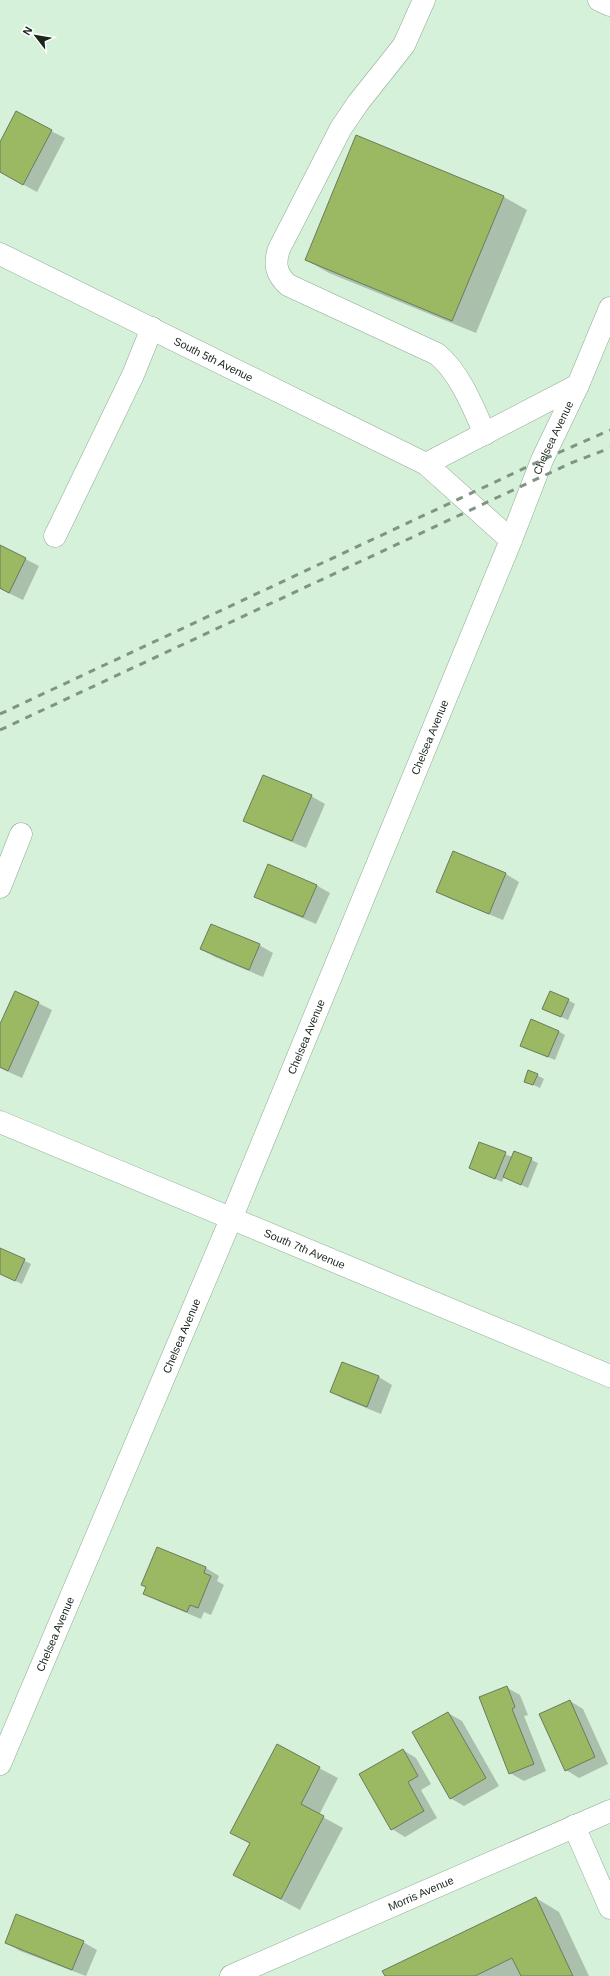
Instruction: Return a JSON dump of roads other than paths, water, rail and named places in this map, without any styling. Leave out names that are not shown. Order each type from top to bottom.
[{"type":"street","points":[[424,0],[404,46],[358,103],[341,128],[279,249],[275,260],[281,279],[288,285],[437,354],[452,370],[470,402],[485,434]]},
{"type":"street","points":[[599,0],[610,5]]},
{"type":"street","name":"South 5th Avenue","points":[[0,254],[426,464],[511,540]]},
{"type":"street","name":"Chelsea Avenue","points":[[0,1764],[231,1219],[511,540],[542,460],[578,385],[610,308]]},
{"type":"street","points":[[55,536],[130,382],[152,328]]},
{"type":"street","points":[[426,464],[578,385]]},
{"type":"street","points":[[0,887],[21,834]]},
{"type":"street","name":"South 7th Avenue","points":[[0,1122],[610,1376]]},
{"type":"street","name":"Morris Avenue","points":[[231,1976],[610,1811]]},
{"type":"street","points":[[574,1826],[610,1908]]},
{"type":"railway","points":[[0,714],[542,460],[610,430]]},
{"type":"railway","points":[[0,730],[571,463],[610,448]]}]
